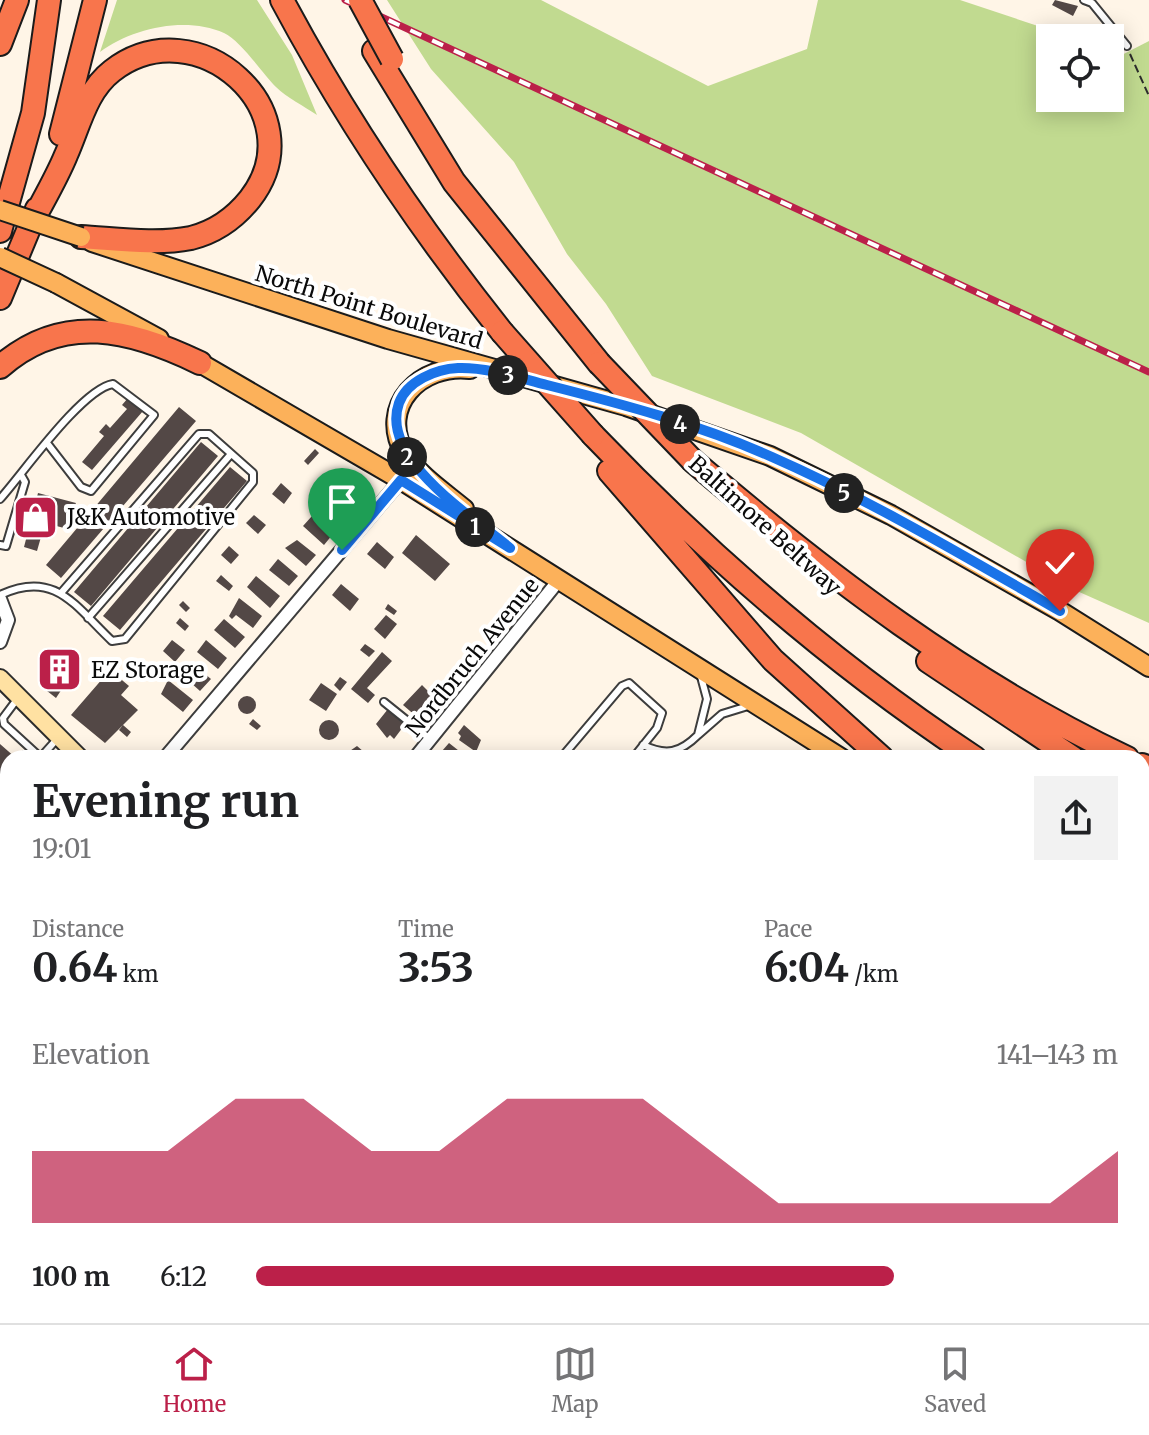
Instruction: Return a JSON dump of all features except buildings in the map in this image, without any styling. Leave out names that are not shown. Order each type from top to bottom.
[{"type":"highway","points":[[0,44],[17,0]]},
{"type":"highway","points":[[0,231],[33,113],[49,0]]},
{"type":"highway","points":[[0,298],[47,184],[95,0]]},
{"type":"highway","points":[[346,0],[383,55]]},
{"type":"highway","points":[[360,0],[383,55]]},
{"type":"highway","points":[[285,4],[347,113],[407,207],[502,332],[773,660],[873,750]]},
{"type":"highway","points":[[33,220],[65,158],[87,102],[112,71],[150,51],[183,50],[214,59],[238,76],[255,97],[266,119],[269,142],[260,186],[242,209],[218,229],[189,238],[81,237]]},
{"type":"highway","name":"Baltimore Beltway","points":[[383,55],[507,252],[599,363],[693,461],[786,548],[875,622],[1061,750]]},
{"type":"highway","points":[[0,367],[14,354],[60,334],[107,331],[160,343],[200,363]]},
{"type":"highway","points":[[584,432],[777,611],[916,719],[963,750]]},
{"type":"highway","points":[[693,461],[894,621],[1009,695],[1112,750]]},
{"type":"main road","name":"North Point Boulevard","points":[[0,210],[133,258],[501,373],[626,406],[770,456],[891,515],[1060,611],[1149,667]]},
{"type":"main road","points":[[0,257],[56,283],[200,363],[401,480],[828,750]]},
{"type":"main road","points":[[501,373],[459,368],[420,379],[403,395],[396,426],[409,460],[510,548]]},
{"type":"street","points":[[172,750],[401,480]]},
{"type":"street","name":"Nordbruch Avenue","points":[[424,750],[430,739],[559,580]]},
{"type":"street","points":[[0,597],[8,620],[0,642]]},
{"type":"street","points":[[2,684],[71,750]]},
{"type":"lane","points":[[1084,0],[1092,3],[1127,46]]},
{"type":"lane","points":[[0,499],[47,443],[98,386],[113,384],[154,415],[91,491],[81,487],[47,443]]},
{"type":"lane","points":[[0,597],[19,586],[42,584],[61,593],[112,641],[125,639],[253,482],[253,473],[209,434],[199,434],[61,593]]},
{"type":"lane","points":[[88,618],[231,454]]},
{"type":"lane","points":[[0,545],[6,546],[25,482],[21,475]]},
{"type":"lane","points":[[697,666],[707,699],[698,735]]},
{"type":"lane","points":[[568,750],[622,686],[629,683],[662,713],[657,728],[639,750]]},
{"type":"lane","points":[[18,697],[3,718],[4,724],[32,750]]},
{"type":"lane","points":[[384,702],[430,739]]},
{"type":"lane","points":[[681,750],[722,714],[756,704]]},
{"type":"lane","points":[[47,750],[58,738]]},
{"type":"lane","points":[[643,745],[654,750]]},
{"type":"path","points":[[1127,46],[1149,96]]},
{"type":"green space","points":[[117,0],[257,0],[292,55],[317,115],[280,91],[230,37],[209,28],[193,25],[160,27],[128,37],[100,52]]},
{"type":"green space","points":[[387,0],[541,0],[708,86],[807,49],[818,0],[960,0],[1036,25],[1036,112],[1124,112],[1124,54],[1149,41],[1149,623],[1077,591],[801,433],[652,376],[606,304],[567,254],[514,162],[431,69]]},
{"type":"railway","points":[[345,0],[1149,372]]},
{"type":"place","name":"J&K Automotive","points":[[36,517]]},
{"type":"place","name":"EZ Storage","points":[[60,670]]},
{"type":"route","points":[[342,550],[401,480],[510,548],[419,470],[403,451],[399,439],[396,426],[403,395],[430,374],[459,368],[501,373],[626,406],[770,456],[891,515],[1060,611]]}]
